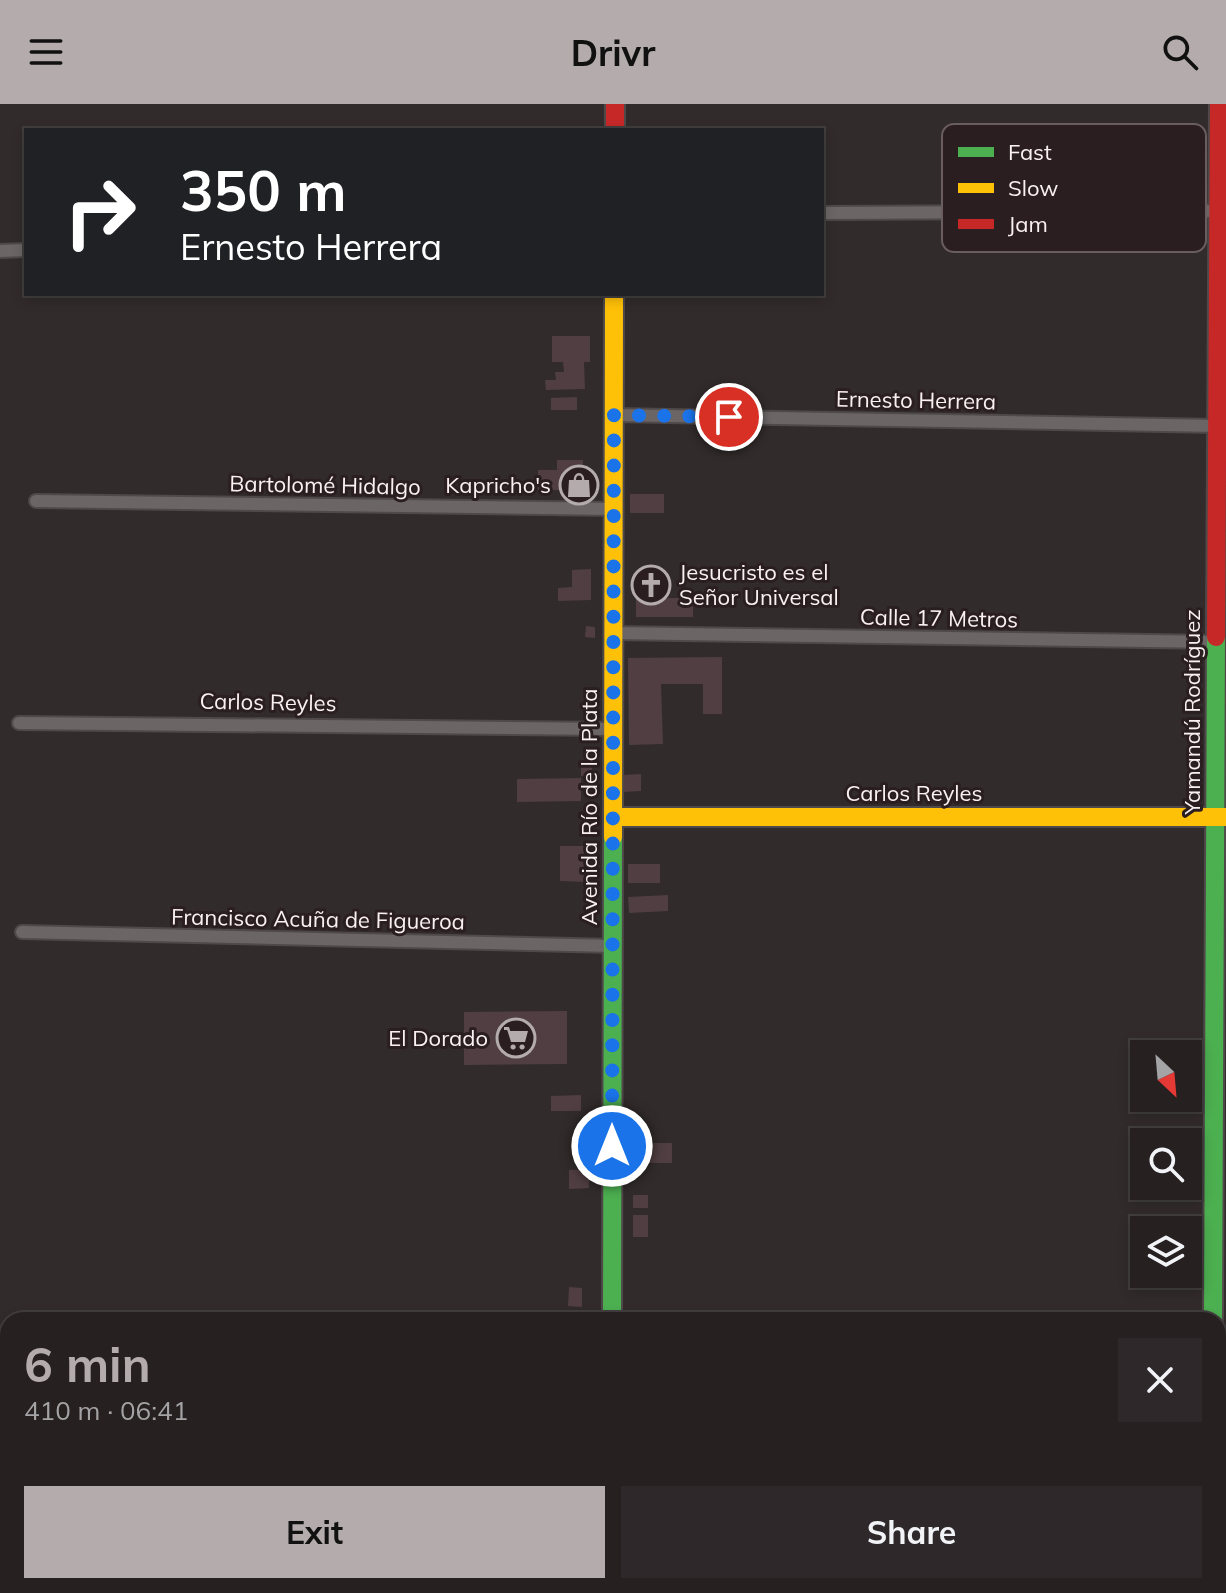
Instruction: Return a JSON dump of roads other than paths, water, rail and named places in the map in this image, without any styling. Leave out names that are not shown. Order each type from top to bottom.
[{"type":"main road","points":[[615,104],[615,128]]},
{"type":"main road","name":"Yamandú Rodríguez","points":[[1214,1312],[1220,1258],[1221,817],[1216,642],[1222,211],[1219,104]]},
{"type":"main road","name":"Avenida Río de la Plata","points":[[612,1312],[614,296]]},
{"type":"main road","name":"Carlos Reyles","points":[[613,817],[1221,817]]},
{"type":"street","points":[[824,213],[942,212]]},
{"type":"street","points":[[0,251],[24,250]]},
{"type":"street","name":"Ernesto Herrera","points":[[614,415],[1217,426]]},
{"type":"street","name":"Bartolomé Hidalgo","points":[[36,501],[614,509]]},
{"type":"street","name":"Calle 17 Metros","points":[[613,633],[1216,642]]},
{"type":"street","name":"Carlos Reyles","points":[[19,723],[613,729]]},
{"type":"street","name":"Francisco Acuña de Figueroa","points":[[22,932],[613,946]]},
{"type":"place","name":"Kapricho's","points":[[579,485]]},
{"type":"place","name":"Jesucristo es el Señor Universal","points":[[651,585]]},
{"type":"place","name":"El Dorado","points":[[516,1038]]}]
